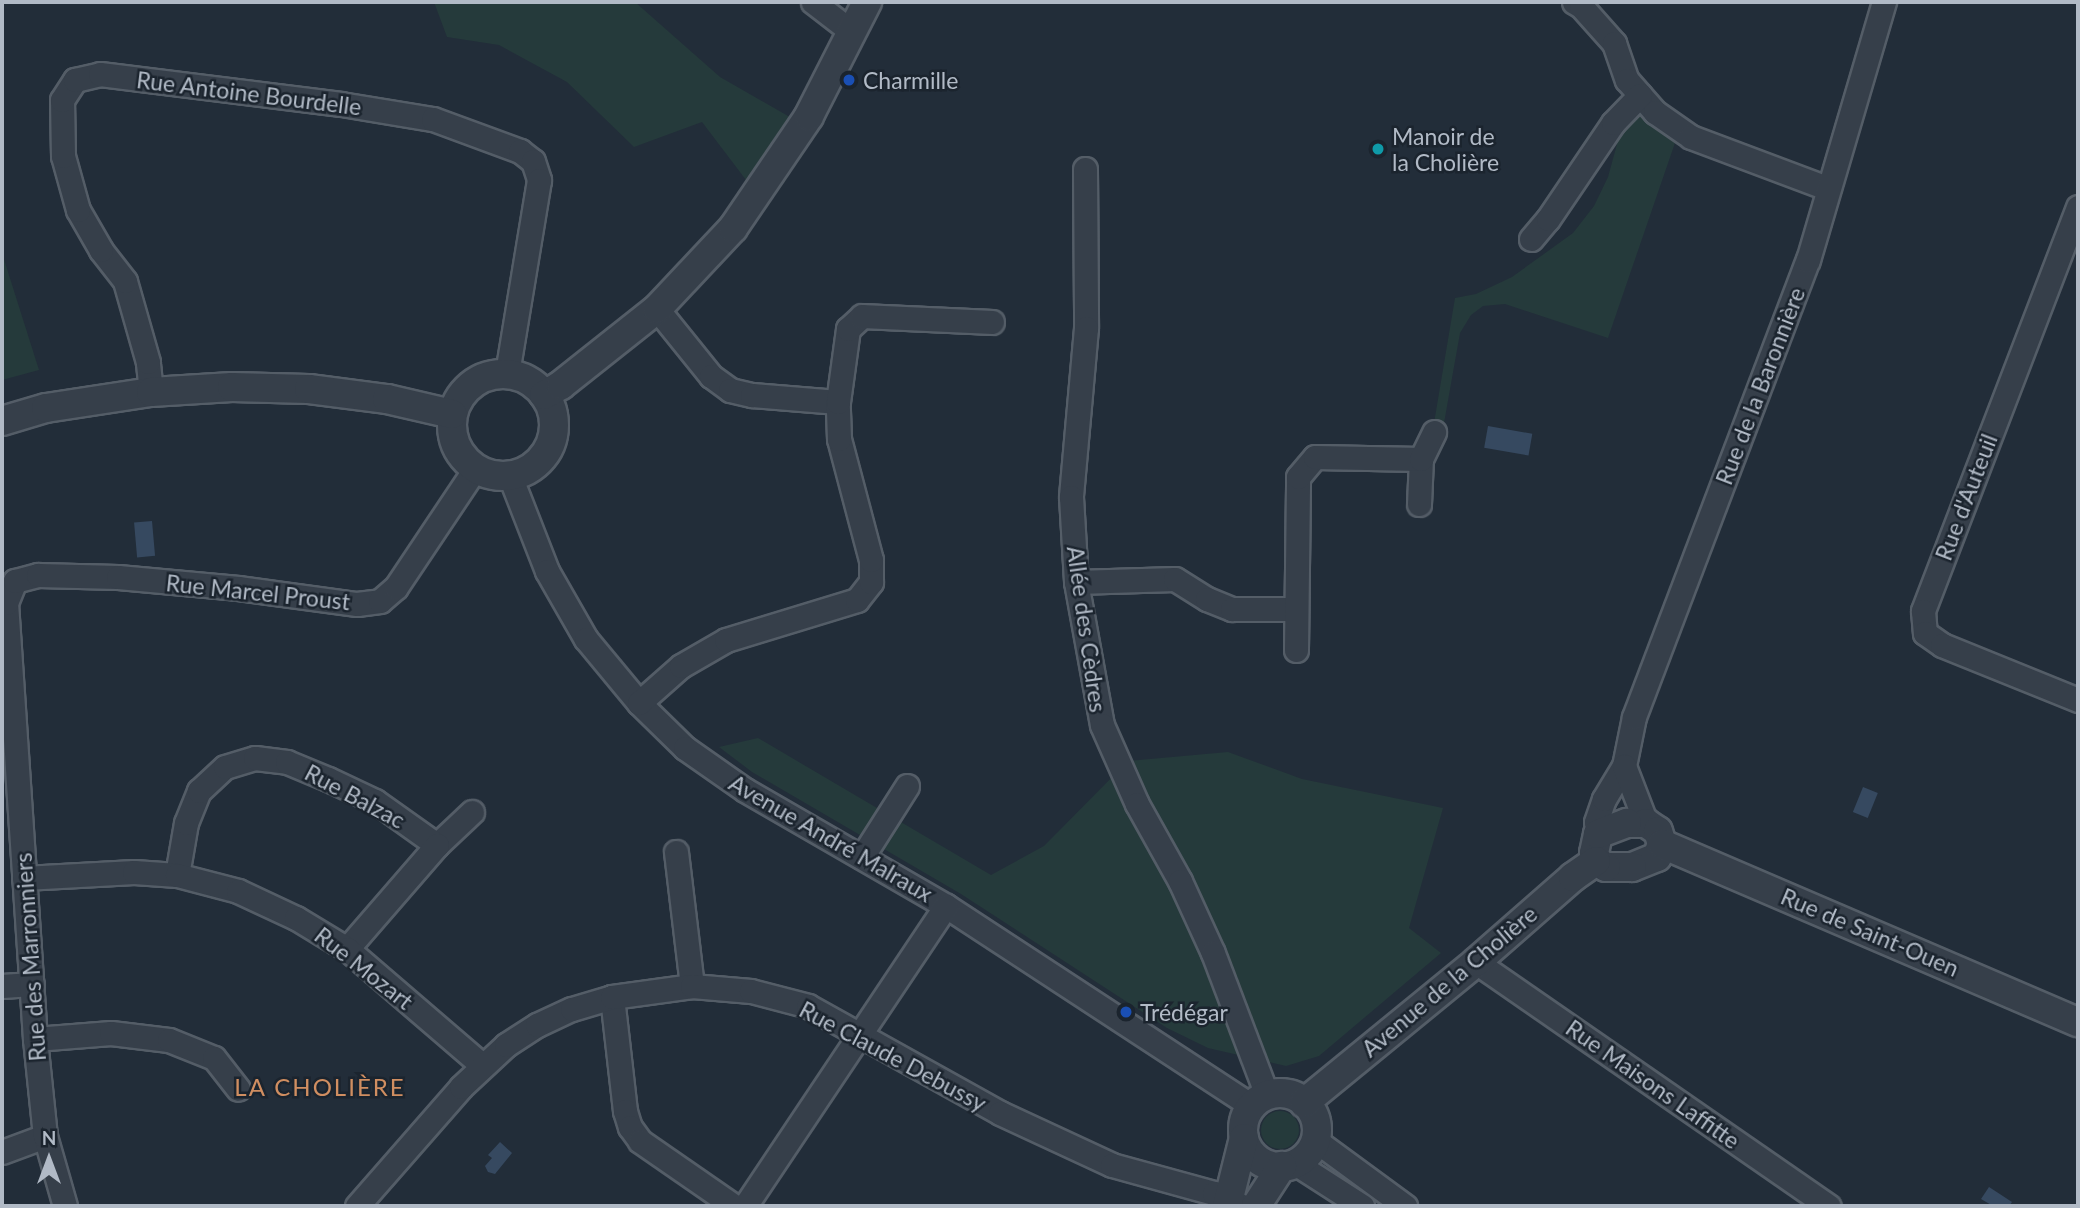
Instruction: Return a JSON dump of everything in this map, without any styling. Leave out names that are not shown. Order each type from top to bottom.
[{"type":"street","points":[[813,2],[852,32]]},
{"type":"street","points":[[544,395],[561,385],[657,309],[733,228],[810,116],[867,2]]},
{"type":"street","points":[[1574,2],[1581,6],[1614,43],[1627,80],[1640,96],[1656,112],[1690,137],[1827,188]]},
{"type":"street","name":"Rue de la Baronnière","points":[[1597,848],[1596,822],[1604,799],[1625,766],[1634,717],[1808,260],[1827,188],[1884,2]]},
{"type":"street","name":"Rue Antoine Bourdelle","points":[[151,392],[148,362],[125,281],[78,210],[63,156],[62,100],[75,80],[100,74],[341,104],[433,119],[520,151],[533,161],[539,180],[507,374]]},
{"type":"street","points":[[1531,239],[1548,219],[1613,123],[1640,96]]},
{"type":"street","name":"Allée des Cèdres","points":[[1085,169],[1086,328],[1071,498],[1076,582],[1102,725],[1138,804],[1180,881],[1213,953],[1260,1101]]},
{"type":"street","name":"Rue d'Auteuil","points":[[2078,207],[1923,611],[1925,633],[1942,645],[2078,700]]},
{"type":"street","points":[[657,309],[711,376],[730,390],[752,396],[838,402]]},
{"type":"street","points":[[639,703],[681,666],[726,640],[857,600],[871,582],[871,560],[839,439],[838,402],[848,329],[862,317],[992,322]]},
{"type":"street","points":[[507,374],[525,379],[544,395],[554,419],[550,445],[534,466],[510,476],[488,475],[475,469],[460,454],[453,442],[452,414],[457,400],[472,384],[492,375],[507,374]]},
{"type":"street","points":[[2,421],[46,408],[151,392],[232,387],[309,389],[387,399],[452,414]]},
{"type":"street","points":[[1419,504],[1421,458],[1434,432]]},
{"type":"street","points":[[1296,650],[1298,477],[1315,457],[1421,458]]},
{"type":"street","name":"Rue Marcel Proust","points":[[15,581],[38,575],[118,577],[238,588],[357,604],[380,601],[396,587],[475,469]]},
{"type":"street","name":"Avenue André Malraux","points":[[510,476],[547,571],[586,639],[639,703],[695,755],[745,790],[946,906],[1260,1101]]},
{"type":"street","points":[[1076,582],[1175,579],[1207,600],[1232,609],[1296,609]]},
{"type":"street","name":"Rue des Marronniers","points":[[15,581],[5,603],[35,1039],[45,1136],[65,1206]]},
{"type":"street","name":"Rue Balzac","points":[[177,875],[186,823],[199,791],[225,767],[255,758],[287,762],[375,801],[437,845]]},
{"type":"street","points":[[1597,848],[1606,867],[1632,867],[1657,857],[1654,834],[1625,766]]},
{"type":"street","points":[[862,858],[907,786]]},
{"type":"street","points":[[347,949],[437,845],[472,812]]},
{"type":"street","name":"Avenue de la Cholière","points":[[1304,1103],[1476,962],[1573,877],[1597,848],[1627,823],[1654,834]]},
{"type":"street","name":"Rue de Saint-Ouen","points":[[1654,834],[2078,1022]]},
{"type":"street","points":[[676,852],[692,986]]},
{"type":"street","name":"Rue Mozart","points":[[24,878],[134,872],[177,875],[237,891],[296,918],[347,949],[483,1066]]},
{"type":"street","points":[[745,1206],[946,906]]},
{"type":"street","name":"Rue Maisons Laffitte","points":[[1476,962],[1829,1206]]},
{"type":"street","points":[[2,986],[32,984]]},
{"type":"street","name":"Rue Claude Debussy","points":[[357,1206],[483,1066],[537,1025],[572,1009],[612,997],[692,986],[751,991],[808,1006],[1000,1113],[1112,1165],[1233,1204]]},
{"type":"street","points":[[612,997],[625,1111],[631,1127],[640,1141],[734,1206]]},
{"type":"street","points":[[35,1039],[111,1033],[169,1040],[214,1058],[237,1089]]},
{"type":"street","points":[[1233,1204],[1244,1138],[1244,1121],[1260,1101],[1287,1094],[1304,1103],[1315,1122],[1315,1140],[1309,1152],[1289,1164],[1256,1206]]},
{"type":"street","points":[[2,1152],[45,1136]]},
{"type":"street","points":[[1244,1138],[1256,1157],[1268,1164],[1289,1164],[1362,1206]]},
{"type":"street","points":[[1315,1140],[1405,1206]]},
{"type":"green space","points":[[434,2],[635,2],[720,77],[795,120],[746,180],[702,122],[634,147],[567,82],[499,45],[447,37]]},
{"type":"green space","points":[[1640,95],[1677,137],[1608,338],[1505,304],[1483,306],[1471,315],[1460,333],[1441,440],[1433,429],[1455,298],[1476,294],[1512,277],[1573,233],[1594,206],[1608,177],[1622,126]]},
{"type":"green space","points":[[2,253],[39,370],[2,380]]},
{"type":"green space","points":[[758,738],[991,875],[1044,846],[1128,761],[1228,752],[1302,779],[1443,808],[1409,928],[1441,953],[1319,1056],[1286,1066],[1208,1048],[1167,1028],[961,894],[752,772],[719,747]]},
{"type":"green space","points":[[1280,1111],[1293,1117],[1299,1130],[1293,1143],[1280,1149],[1267,1143],[1261,1130],[1267,1117]]},
{"type":"water","points":[[1488,426],[1532,434],[1528,455],[1484,448]]},
{"type":"water","points":[[152,521],[155,556],[137,557],[134,523]]},
{"type":"water","points":[[1863,787],[1878,793],[1868,818],[1853,812]]},
{"type":"water","points":[[500,1142],[512,1153],[495,1174],[488,1172],[485,1166],[492,1158],[488,1155]]},
{"type":"water","points":[[1989,1187],[2012,1202],[2009,1206],[1993,1206],[1981,1199]]},
{"type":"place","name":"Charmille","points":[[849,80]]},
{"type":"place","name":"Manoir de la Cholière","points":[[1378,149]]},
{"type":"place","name":"Trédégar","points":[[1126,1012]]},
{"type":"district","name":"LA CHOLIÈRE","points":[[320,1087]]}]
